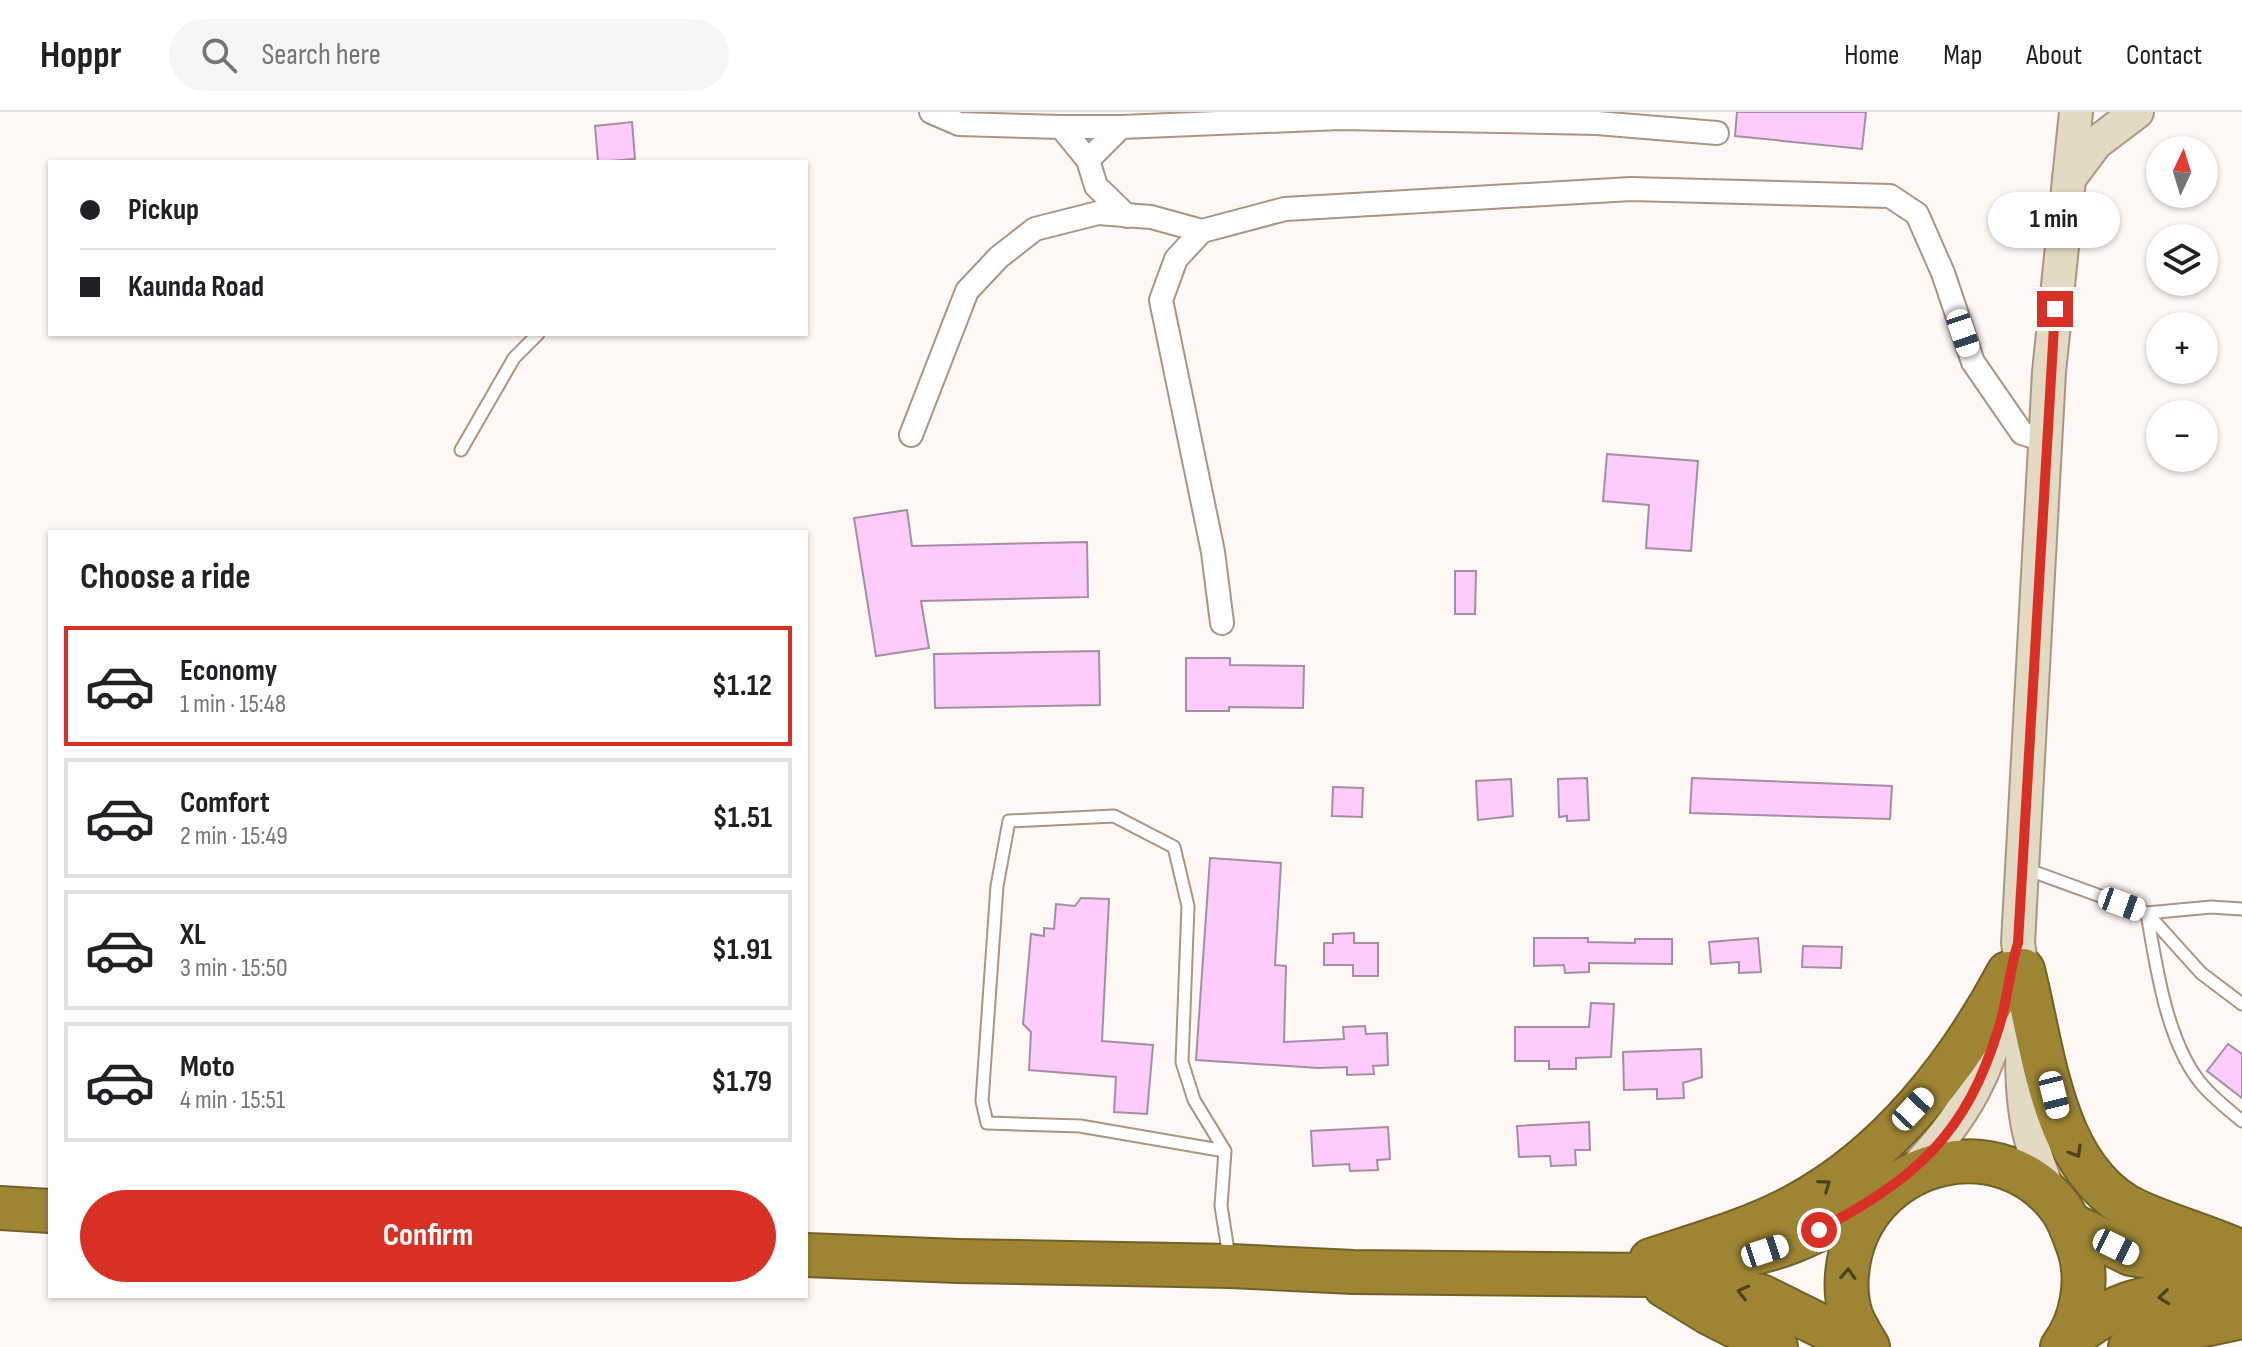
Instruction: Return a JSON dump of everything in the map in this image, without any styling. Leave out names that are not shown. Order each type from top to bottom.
[{"type":"highway","points":[[2016,962],[2060,1119],[2074,1152],[2098,1183],[2136,1211],[2242,1252]]},
{"type":"highway","points":[[1651,1268],[1783,1211],[1871,1154],[1934,1087],[1986,1014],[2016,962]]},
{"type":"highway","points":[[808,1255],[1571,1276],[1765,1251],[1819,1230],[1877,1200],[1911,1173],[1947,1162],[1985,1162],[2021,1175],[2061,1211],[2131,1254],[2242,1271]]},
{"type":"highway","points":[[1866,1347],[1851,1314],[1846,1273],[1855,1234],[1877,1200]]},
{"type":"highway","points":[[0,1208],[48,1211]]},
{"type":"highway","points":[[2061,1211],[2083,1262],[2082,1302],[2065,1343]]},
{"type":"highway","points":[[1651,1268],[1686,1301],[1776,1347]]},
{"type":"highway","points":[[1651,1268],[1761,1296],[1866,1347]]},
{"type":"highway","points":[[2065,1343],[2107,1313],[2134,1301],[2168,1296],[2242,1294]]},
{"type":"highway","points":[[2130,1347],[2157,1335],[2242,1317]]},
{"type":"main road","points":[[2061,1211],[2038,1164],[2025,1113],[2016,962],[2049,372],[2076,112]]},
{"type":"main road","points":[[2067,182],[2096,143],[2137,112]]},
{"type":"main road","points":[[1911,1173],[1954,1125],[1971,1099],[2000,1024],[2016,962]]},
{"type":"street","points":[[931,112],[959,124],[1061,127],[1340,118],[1597,123],[1717,133]]},
{"type":"street","points":[[1061,127],[1088,160],[1096,186],[1127,216]]},
{"type":"street","points":[[1088,160],[1121,127]]},
{"type":"street","points":[[911,435],[967,291],[999,257],[1035,229],[1098,213],[1151,217],[1202,231],[1285,209],[1631,189],[1890,196],[1917,214],[1943,273],[1973,362],[2022,433],[2046,441]]},
{"type":"street","points":[[1202,231],[1176,259],[1161,300],[1213,552],[1222,623]]},
{"type":"lane","points":[[461,450],[514,358],[536,336]]},
{"type":"lane","points":[[1225,1151],[1080,1126],[987,1123],[982,1101],[996,902],[1009,821],[1114,816],[1174,847],[1188,906],[1182,1062],[1194,1100],[1225,1151],[1221,1206],[1231,1266]]},
{"type":"lane","points":[[2022,867],[2147,913],[2211,907],[2242,909]]},
{"type":"lane","points":[[2147,913],[2201,973],[2242,1004]]},
{"type":"lane","points":[[2147,913],[2161,990],[2178,1042],[2203,1087],[2242,1121]]},
{"type":"building","points":[[1737,112],[1866,112],[1862,149],[1735,136]]},
{"type":"building","points":[[632,122],[635,159],[598,160],[595,126]]},
{"type":"building","points":[[1607,454],[1698,461],[1691,551],[1646,548],[1649,505],[1603,501]]},
{"type":"building","points":[[907,510],[912,546],[1087,542],[1088,597],[921,601],[929,648],[876,656],[854,518]]},
{"type":"building","points":[[1455,571],[1476,571],[1475,614],[1455,614]]},
{"type":"building","points":[[1099,651],[1100,705],[935,708],[934,654]]},
{"type":"building","points":[[1186,658],[1230,658],[1230,665],[1304,666],[1303,708],[1229,707],[1229,711],[1186,711]]},
{"type":"building","points":[[1587,778],[1589,820],[1567,821],[1567,816],[1559,817],[1558,779]]},
{"type":"building","points":[[1692,778],[1892,786],[1890,819],[1690,813]]},
{"type":"building","points":[[1511,779],[1513,816],[1478,820],[1476,781]]},
{"type":"building","points":[[1333,787],[1363,788],[1362,817],[1332,816]]},
{"type":"building","points":[[1210,858],[1281,863],[1275,965],[1286,966],[1284,1042],[1344,1039],[1343,1027],[1365,1026],[1366,1034],[1387,1033],[1388,1065],[1373,1066],[1374,1074],[1347,1075],[1347,1067],[1196,1060]]},
{"type":"building","points":[[1081,898],[1109,899],[1102,1041],[1153,1045],[1147,1114],[1114,1112],[1116,1077],[1029,1070],[1031,1032],[1023,1024],[1031,934],[1044,936],[1044,928],[1054,929],[1056,904],[1075,906]]},
{"type":"building","points":[[1354,933],[1354,943],[1378,943],[1378,976],[1353,976],[1353,965],[1324,965],[1324,943],[1333,943],[1333,934]]},
{"type":"building","points":[[1534,938],[1588,938],[1588,942],[1635,943],[1635,939],[1672,939],[1672,964],[1589,963],[1589,972],[1565,973],[1564,965],[1534,966]]},
{"type":"building","points":[[1758,938],[1761,972],[1739,973],[1739,962],[1711,964],[1709,942]]},
{"type":"building","points":[[1803,946],[1842,947],[1841,968],[1802,967]]},
{"type":"building","points":[[1591,1003],[1614,1004],[1611,1057],[1576,1058],[1576,1069],[1549,1069],[1549,1061],[1515,1061],[1515,1027],[1589,1027]]},
{"type":"building","points":[[2228,1044],[2242,1054],[2242,1098],[2207,1071]]},
{"type":"building","points":[[1701,1049],[1702,1077],[1683,1083],[1684,1098],[1657,1099],[1657,1089],[1624,1090],[1623,1052]]},
{"type":"building","points":[[1589,1122],[1590,1150],[1575,1150],[1576,1165],[1551,1166],[1550,1156],[1519,1157],[1517,1126]]},
{"type":"building","points":[[1388,1127],[1390,1159],[1377,1160],[1378,1170],[1350,1171],[1349,1164],[1313,1166],[1311,1131]]},
{"type":"route","points":[[1819,1230],[1877,1200],[1936,1148],[1971,1099],[2000,1024],[2008,973],[2018,943],[2055,309]]}]
